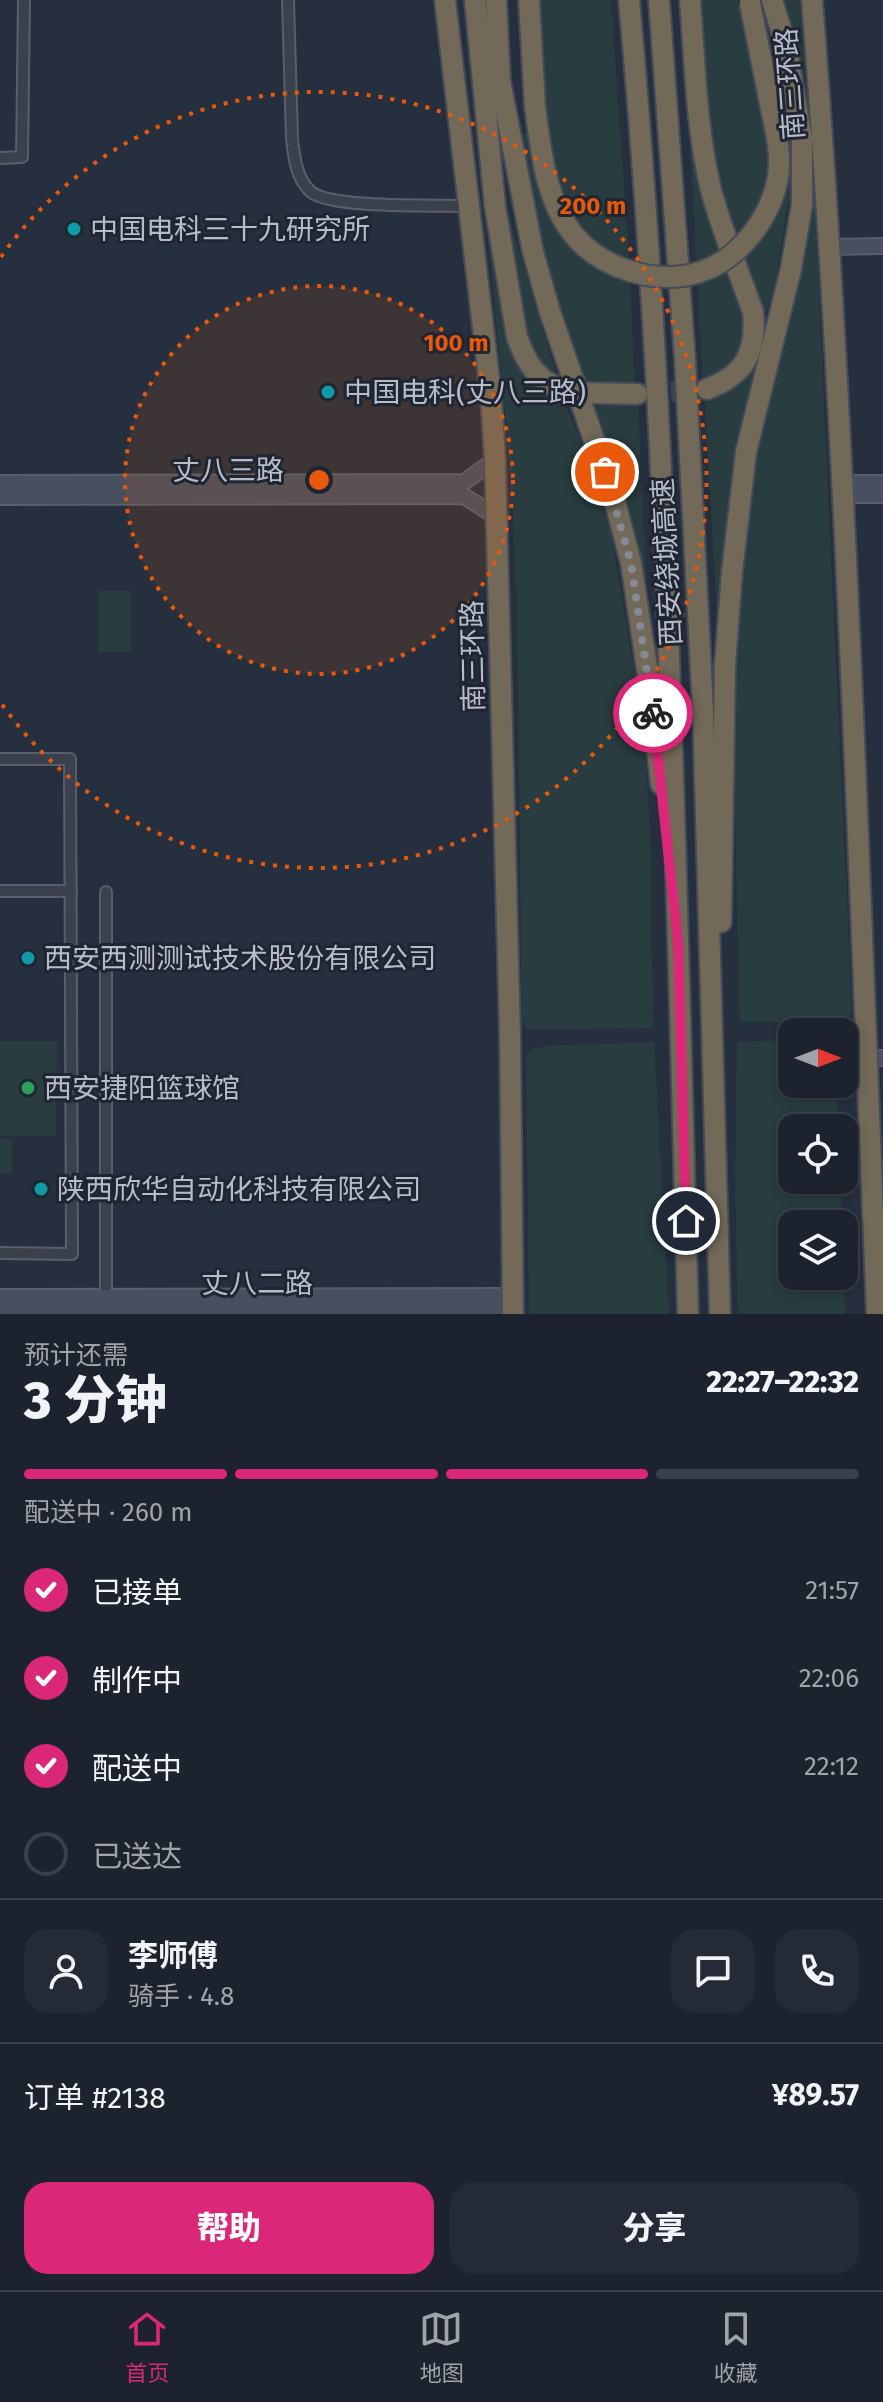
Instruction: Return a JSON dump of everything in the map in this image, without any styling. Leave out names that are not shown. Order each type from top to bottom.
[{"type":"highway","name":"南三环路","points":[[445,0],[491,396],[495,460],[513,1306]]},
{"type":"highway","points":[[475,0],[495,206],[517,337],[524,357],[535,373],[550,385],[578,392],[637,394]]},
{"type":"highway","points":[[496,0],[500,81],[533,252],[550,312],[614,498],[631,563],[648,675],[678,942]]},
{"type":"highway","points":[[503,0],[513,158]]},
{"type":"highway","points":[[529,0],[535,107],[546,173],[557,208],[574,235],[601,258],[630,271],[667,278],[702,272],[731,254],[754,232],[771,203],[778,175],[778,143],[750,2]]},
{"type":"highway","name":"西安绕城高速","points":[[629,0],[645,194],[666,555],[688,1314]]},
{"type":"highway","name":"西安绕城高速","points":[[659,0],[684,344],[703,710],[720,1314]]},
{"type":"highway","points":[[690,0],[700,124],[710,187],[753,312],[755,328],[752,348],[746,360],[726,382],[707,389]]},
{"type":"highway","points":[[713,1066],[721,947],[725,665],[732,572],[746,452],[791,269],[802,205],[802,139],[786,46],[772,0]]},
{"type":"highway","name":"南三环路","points":[[812,0],[831,247],[874,1058],[879,1306]]},
{"type":"street","points":[[0,158],[22,157],[24,0]]},
{"type":"street","points":[[288,0],[294,159],[302,181],[311,193],[344,202],[470,206]]},
{"type":"street","points":[[831,247],[883,246]]},
{"type":"street","name":"丈八三路","points":[[0,483],[464,482],[495,460]]},
{"type":"street","points":[[843,489],[883,483]]},
{"type":"street","points":[[843,489],[883,495]]},
{"type":"street","name":"丈八三路","points":[[0,497],[464,496],[498,518]]},
{"type":"street","points":[[0,759],[70,759],[72,1254],[0,1253]]},
{"type":"street","points":[[0,891],[71,891]]},
{"type":"street","points":[[106,892],[106,1298],[119,1312]]},
{"type":"street","name":"丈八二路","points":[[0,1297],[513,1306]]},
{"type":"street","name":"丈八二路","points":[[0,1310],[119,1312],[513,1306]]},
{"type":"shaded area","points":[[535,0],[611,0],[635,385],[584,387],[556,309],[537,235],[519,134],[543,133]]},
{"type":"shaded area","points":[[697,0],[739,0],[741,8],[779,0],[800,0],[807,133],[787,209],[774,294],[763,320],[733,244],[709,148]]},
{"type":"shaded area","points":[[689,128],[695,138],[748,317],[745,340],[736,358],[703,386]]},
{"type":"shaded area","points":[[813,161],[852,1011],[847,1018],[778,1018],[778,1022],[740,1022],[734,775],[736,636],[755,462],[805,241]]},
{"type":"shaded area","points":[[502,192],[558,381],[529,352]]},
{"type":"shaded area","points":[[487,228],[492,232],[516,356],[532,382],[566,407],[611,532],[643,723],[650,824],[653,1028],[528,1030],[522,1022],[517,608],[510,463]]},
{"type":"shaded area","points":[[757,363],[736,441],[721,621],[717,621],[705,397],[744,376]]},
{"type":"shaded area","points":[[638,404],[647,594],[642,594],[589,407]]},
{"type":"shaded area","points":[[98,591],[132,591],[131,652],[98,652]]},
{"type":"shaded area","name":"西安捷阳篮球馆","points":[[0,1041],[57,1041],[56,1136],[0,1136]]},
{"type":"shaded area","points":[[778,1041],[778,1098],[837,1098],[838,1114],[778,1114],[778,1194],[841,1194],[841,1210],[778,1210],[778,1290],[844,1290],[845,1314],[738,1314],[735,1175],[737,1042]]},
{"type":"shaded area","points":[[654,1042],[669,1314],[529,1314],[526,1053],[546,1046]]},
{"type":"shaded area","points":[[0,1139],[12,1139],[12,1174],[0,1174]]},
{"type":"tunnel","points":[[641,394],[707,389]]},
{"type":"way so far","points":[[605,472],[631,563],[653,713]]},
{"type":"place","name":"中国电科三十九研究所","points":[[74,229]]},
{"type":"place","name":"中国电科(丈八三路)","points":[[328,392]]},
{"type":"place","name":"西安西测测试技术股份有限公司","points":[[28,958]]},
{"type":"place","name":"西安捷阳篮球馆","points":[[28,1088]]},
{"type":"place","name":"陕西欣华自动化科技有限公司","points":[[41,1189]]},
{"type":"route","points":[[653,713],[678,942],[686,1221]]}]
